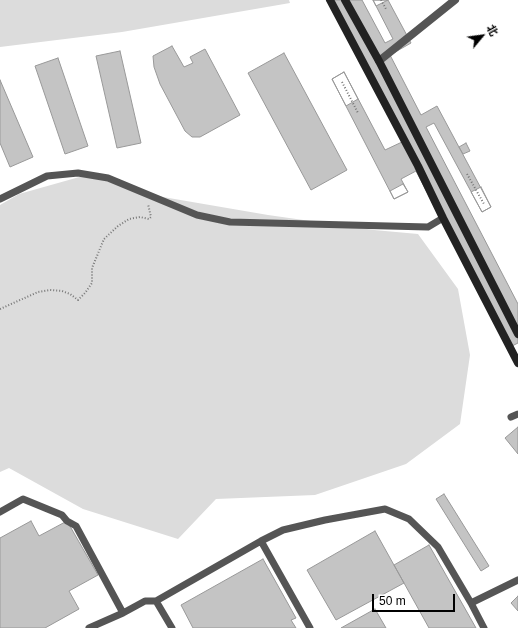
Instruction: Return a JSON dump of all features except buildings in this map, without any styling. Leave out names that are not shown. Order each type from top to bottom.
[{"type":"main road","points":[[330,0],[415,160],[443,218],[518,363]]},
{"type":"main road","points":[[345,0],[379,61],[518,334]]},
{"type":"street","points":[[379,61],[455,0]]},
{"type":"lane","points":[[0,199],[47,176],[78,172],[108,178],[197,215],[230,222],[428,227],[443,218]]},
{"type":"lane","points":[[0,512],[23,499],[62,515],[67,521],[76,526],[123,613]]},
{"type":"lane","points":[[89,628],[123,613],[145,601],[156,601],[283,530],[325,520],[384,509],[409,519],[438,547],[484,628]]},
{"type":"lane","points":[[261,541],[310,628]]},
{"type":"lane","points":[[471,603],[518,580]]},
{"type":"lane","points":[[156,601],[172,628]]},
{"type":"path","points":[[381,0],[386,10]]},
{"type":"path","points":[[342,82],[358,113]]},
{"type":"path","points":[[467,174],[484,204]]},
{"type":"path","points":[[0,309],[38,292],[50,290],[62,291],[70,294],[78,300],[92,283],[92,268],[104,239],[118,226],[129,219],[140,217],[149,219],[151,217],[148,205],[150,200],[154,197]]},
{"type":"shaded area","points":[[0,0],[289,0],[290,3],[122,32],[0,47]]},
{"type":"shaded area","points":[[90,174],[163,197],[268,215],[374,230],[418,234],[458,289],[470,355],[460,424],[406,464],[315,495],[216,499],[178,539],[83,509],[9,468],[0,472],[0,205],[19,194]]}]
